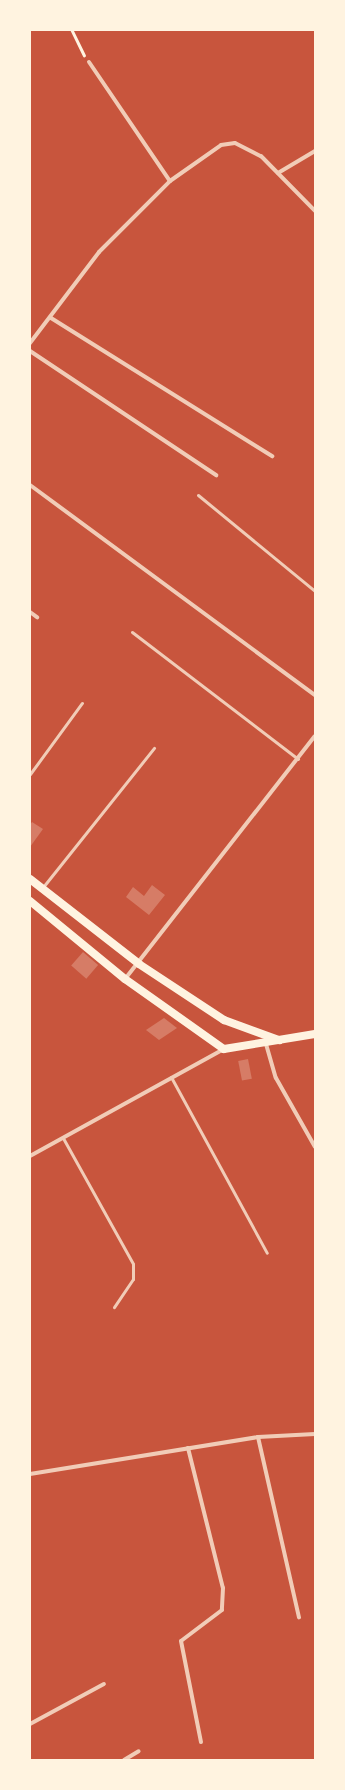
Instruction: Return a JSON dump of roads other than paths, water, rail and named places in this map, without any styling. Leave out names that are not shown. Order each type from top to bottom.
[{"type":"main road","points":[[30,878],[138,964],[224,1020],[280,1041]]},
{"type":"main road","points":[[30,901],[125,979],[224,1049],[266,1044],[315,1034]]},
{"type":"street","points":[[89,62],[170,181]]},
{"type":"street","points":[[30,343],[51,318],[99,252],[170,181],[212,149],[235,143],[261,156],[315,211]]},
{"type":"street","points":[[278,173],[315,151]]},
{"type":"street","points":[[51,318],[272,456]]},
{"type":"street","points":[[30,351],[216,475]]},
{"type":"street","points":[[30,485],[315,695]]},
{"type":"street","points":[[30,612],[37,617]]},
{"type":"street","points":[[125,979],[315,736]]},
{"type":"street","points":[[266,1044],[276,1078],[315,1147]]},
{"type":"street","points":[[30,1156],[224,1049]]},
{"type":"street","points":[[30,1474],[258,1437],[315,1434]]},
{"type":"street","points":[[258,1437],[299,1617]]},
{"type":"street","points":[[188,1448],[223,1588],[222,1610],[181,1641],[201,1742]]},
{"type":"street","points":[[30,1724],[104,1684]]},
{"type":"street","points":[[124,1760],[139,1751]]},
{"type":"lane","points":[[198,495],[315,591]]},
{"type":"lane","points":[[132,632],[298,759]]},
{"type":"lane","points":[[30,774],[82,703]]},
{"type":"lane","points":[[43,888],[154,748]]},
{"type":"lane","points":[[171,1077],[267,1253]]},
{"type":"lane","points":[[63,1138],[133,1264],[133,1279],[114,1307]]}]
